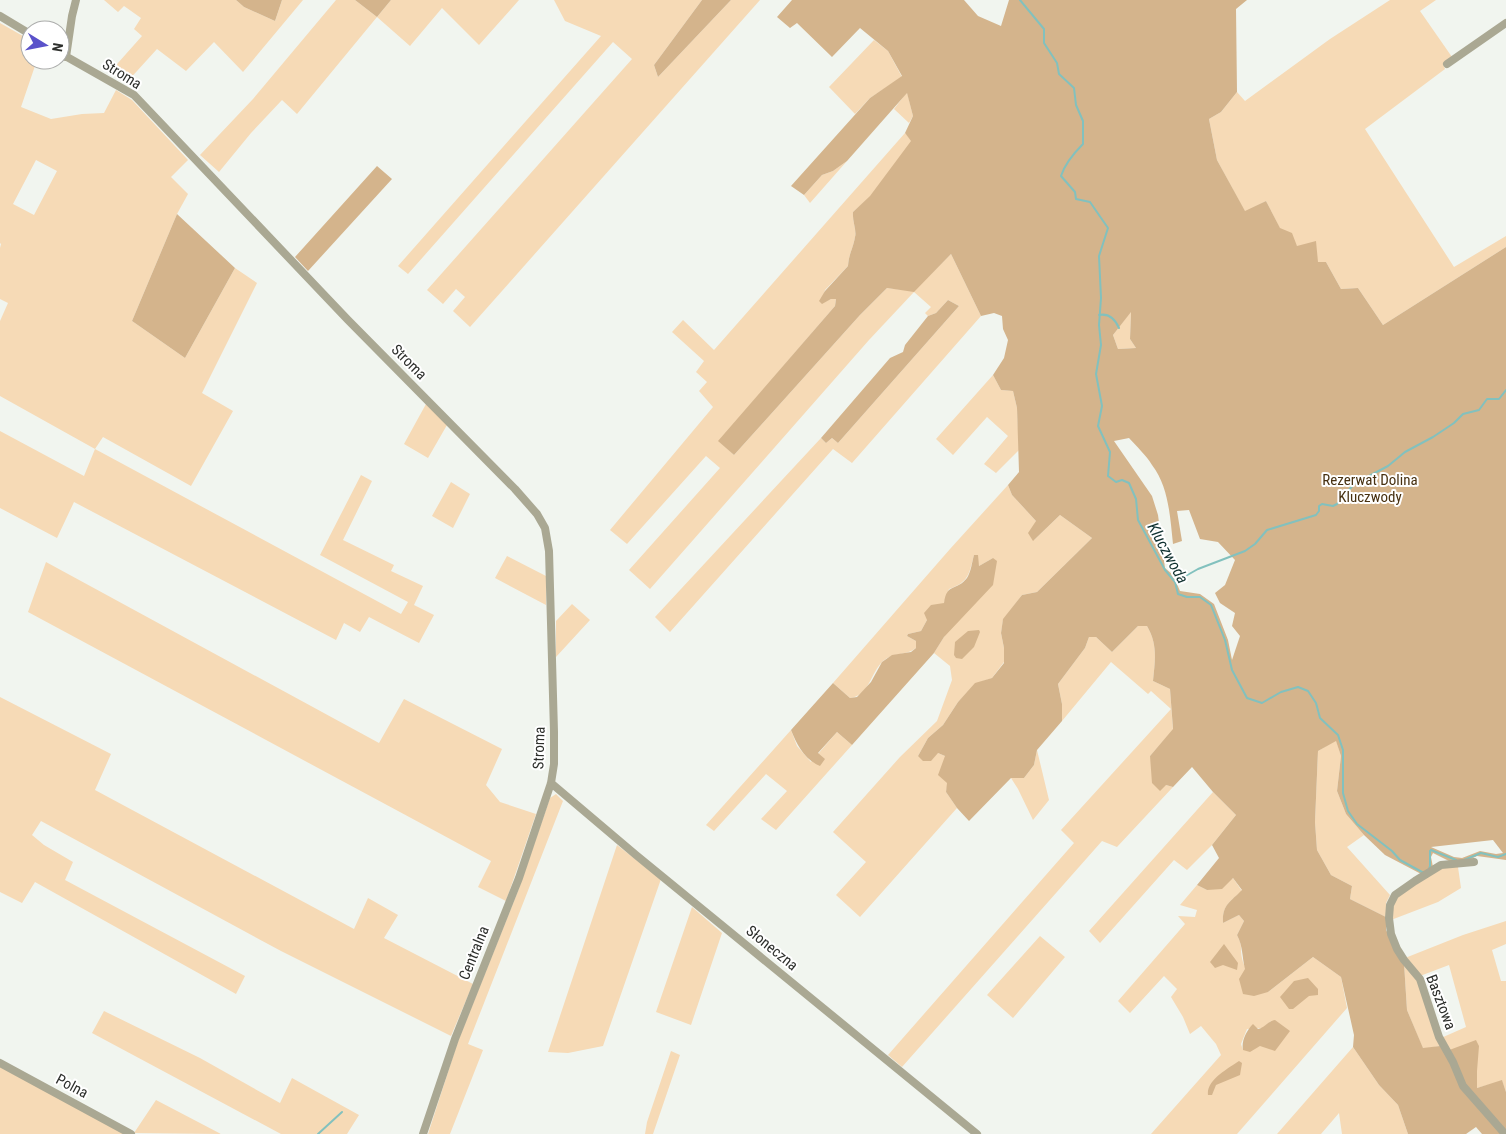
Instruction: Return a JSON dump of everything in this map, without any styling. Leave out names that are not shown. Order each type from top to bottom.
[{"type":"street","points":[[70,25],[76,0]]},
{"type":"street","points":[[0,16],[20,28]]},
{"type":"street","points":[[1447,64],[1506,23]]},
{"type":"street","name":"Stroma","points":[[70,59],[134,95],[348,320],[511,485],[537,514],[545,528],[549,551],[554,732],[554,764],[551,782]]},
{"type":"street","name":"Centralna","points":[[423,1134],[452,1045],[519,878],[551,782]]},
{"type":"street","name":"Słoneczna","points":[[551,782],[636,855],[977,1134]]},
{"type":"street","name":"Basztowa","points":[[1474,862],[1441,865],[1411,883],[1395,895],[1390,906],[1389,918],[1397,949],[1420,979],[1439,1037],[1453,1062],[1463,1086],[1505,1134]]},
{"type":"street","name":"Polna","points":[[0,1063],[131,1134]]},
{"type":"shaded area","points":[[104,0],[236,0],[244,7],[275,21],[282,0],[303,0],[243,72],[214,42],[186,71],[157,49],[127,82],[109,73],[142,36],[134,29],[141,18],[124,6],[118,12]]},
{"type":"shaded area","points":[[336,0],[355,0],[377,17],[297,114],[282,100],[251,133],[219,172],[200,155],[253,99]]},
{"type":"shaded area","points":[[391,0],[519,0],[479,45],[442,8],[410,46],[377,17]]},
{"type":"shaded area","points":[[554,0],[702,0],[654,65],[658,77],[731,0],[760,0],[470,327],[453,311],[465,297],[456,289],[443,304],[427,290],[632,59],[613,42],[408,274],[398,266],[601,36],[565,21]]},
{"type":"shaded area","points":[[1390,0],[1436,0],[1420,11],[1452,57],[1443,64],[1445,69],[1365,129],[1454,267],[1506,236],[1506,247],[1383,325],[1358,288],[1341,289],[1326,262],[1318,262],[1297,246],[1280,229],[1266,201],[1245,212],[1217,160],[1209,119],[1221,112],[1237,92],[1245,101],[1330,39]]},
{"type":"shaded area","points":[[0,23],[20,34],[20,70],[34,70],[21,107],[51,119],[104,113],[116,90],[132,100],[188,160],[171,177],[188,194],[177,214],[132,321],[185,358],[235,268],[257,283],[202,393],[233,411],[191,486],[103,437],[95,449],[0,396],[0,321],[8,303],[0,299]],"holes":[[[36,160],[57,171],[34,215],[13,204]]]},
{"type":"shaded area","points":[[874,40],[888,51],[902,77],[870,98],[855,114],[829,87]]},
{"type":"shaded area","points":[[907,92],[913,116],[909,123],[894,109]]},
{"type":"shaded area","points":[[905,133],[912,141],[870,197],[853,212],[855,235],[848,266],[825,290],[822,303],[836,299],[835,306],[719,441],[734,455],[860,315],[887,288],[914,291],[951,254],[981,316],[852,463],[833,449],[670,632],[655,617],[821,438],[826,443],[832,438],[838,443],[959,306],[948,300],[936,313],[928,316],[925,313],[931,307],[914,292],[869,340],[650,589],[629,570],[720,468],[706,456],[627,544],[610,530],[713,407],[699,391],[707,382],[696,372],[704,361],[672,332],[683,320],[714,350]]},
{"type":"shaded area","points":[[847,161],[810,203],[804,195],[822,175],[833,171]]},
{"type":"shaded area","points":[[1131,311],[1130,339],[1136,348],[1118,349],[1113,335]]},
{"type":"shaded area","points":[[993,375],[1001,390],[1013,391],[1017,408],[1019,450],[996,473],[984,464],[1008,436],[987,417],[953,455],[936,439]]},
{"type":"shaded area","points":[[426,404],[447,425],[428,458],[404,444]]},
{"type":"shaded area","points":[[0,431],[84,476],[95,449],[401,614],[408,602],[320,555],[361,475],[372,481],[343,540],[394,565],[391,571],[423,586],[414,605],[434,615],[419,643],[369,617],[360,632],[344,623],[336,640],[74,502],[57,538],[0,508]]},
{"type":"shaded area","points":[[451,482],[470,494],[453,528],[432,516]]},
{"type":"shaded area","points":[[1008,485],[1012,495],[1036,521],[1034,540],[1060,515],[1092,538],[1037,592],[1022,595],[1003,620],[1001,633],[1004,662],[992,678],[975,684],[958,702],[943,725],[928,738],[918,756],[938,753],[945,756],[948,783],[946,792],[957,808],[860,917],[836,895],[866,862],[833,832],[900,757],[937,721],[952,680],[950,666],[934,653],[993,558],[979,566],[974,555],[969,572],[964,580],[949,589],[944,603],[927,620],[921,631],[908,634],[907,636],[916,641],[916,648],[891,656],[883,661],[861,693],[850,698],[833,683]]},
{"type":"shaded area","points":[[507,556],[546,576],[546,605],[495,578]]},
{"type":"shaded area","points":[[46,562],[379,743],[404,699],[502,749],[486,785],[500,802],[536,814],[506,901],[478,887],[491,861],[28,612]]},
{"type":"shaded area","points":[[572,604],[590,620],[556,657],[556,621]]},
{"type":"shaded area","points":[[1138,626],[1147,626],[1153,640],[1155,653],[1153,681],[1170,689],[1173,730],[1150,756],[1166,785],[1173,787],[1117,847],[1102,841],[902,1067],[888,1055],[1074,843],[1061,830],[1171,709],[1151,691],[1148,694],[1111,662],[1062,721],[1062,704],[1058,684],[1085,648],[1089,637],[1096,637],[1112,652]]},
{"type":"shaded area","points":[[0,697],[111,754],[95,790],[354,929],[368,898],[398,915],[384,938],[473,984],[451,1036],[281,951],[41,821],[32,835],[44,845],[73,862],[65,880],[245,976],[236,994],[35,882],[22,903],[0,892]]},
{"type":"shaded area","points":[[791,730],[797,746],[811,762],[837,732],[852,745],[776,830],[761,819],[787,791],[766,774],[714,831],[706,825]]},
{"type":"shaded area","points":[[1336,740],[1341,756],[1337,791],[1346,814],[1364,835],[1347,847],[1390,895],[1386,903],[1386,917],[1350,899],[1352,886],[1331,875],[1317,850],[1315,822],[1318,751]]},
{"type":"shaded area","points":[[1037,750],[1049,800],[1033,820],[1011,778],[1024,778],[1034,765]]},
{"type":"shaded area","points":[[1213,792],[1236,815],[1212,845],[1187,870],[1174,860],[1100,943],[1089,931]]},
{"type":"shaded area","points":[[556,794],[563,801],[468,1044],[483,1050],[450,1134],[428,1134],[458,1041],[518,891],[550,798]]},
{"type":"shaded area","points":[[617,845],[661,879],[603,1046],[568,1053],[548,1052]]},
{"type":"shaded area","points":[[1442,866],[1458,867],[1461,888],[1438,902],[1391,920],[1392,905],[1397,896]]},
{"type":"shaded area","points":[[1233,878],[1242,891],[1225,908],[1223,923],[1239,915],[1244,921],[1237,935],[1241,945],[1243,963],[1268,992],[1313,957],[1341,977],[1347,1008],[1237,1134],[1151,1134],[1221,1055],[1216,1044],[1201,1026],[1190,1034],[1183,1017],[1171,997],[1177,989],[1164,976],[1130,1013],[1118,1001],[1185,924],[1178,916],[1195,917],[1197,910],[1180,905],[1197,885],[1207,890]],"holes":[[[1271,1021],[1260,1046],[1243,1050],[1241,1044],[1247,1029],[1263,1028]]]},
{"type":"shaded area","points":[[692,907],[722,933],[691,1025],[656,1012]]},
{"type":"shaded area","points":[[1506,921],[1506,944],[1492,950],[1501,981],[1506,981],[1506,1092],[1502,1081],[1477,1088],[1477,1071],[1449,1050],[1441,1038],[1466,1027],[1449,965],[1420,976],[1405,958],[1463,935]]},
{"type":"shaded area","points":[[1040,936],[1065,957],[1013,1018],[987,995]]},
{"type":"shaded area","points":[[1404,963],[1419,979],[1440,1046],[1423,1049],[1407,1010]]},
{"type":"shaded area","points":[[104,1011],[200,1058],[280,1103],[292,1078],[359,1115],[347,1134],[281,1134],[92,1033]]},
{"type":"shaded area","points":[[1353,1047],[1379,1085],[1398,1105],[1408,1134],[1342,1134],[1339,1113],[1321,1134],[1277,1134]]},
{"type":"shaded area","points":[[671,1051],[680,1055],[653,1134],[645,1134],[647,1122]]},
{"type":"shaded area","points":[[0,1065],[128,1134],[0,1134]]},
{"type":"shaded area","points":[[156,1100],[221,1134],[134,1133]]},
{"type":"green space","points":[[236,0],[282,0],[275,21],[244,7]]},
{"type":"green space","points":[[355,0],[391,0],[377,17]]},
{"type":"green space","points":[[702,0],[731,0],[658,77],[654,65]]},
{"type":"green space","name":"Rezerwat Dolina Kluczwody","points":[[792,0],[964,0],[978,16],[1001,26],[1009,0],[1247,0],[1236,9],[1237,92],[1221,112],[1209,119],[1217,160],[1245,211],[1266,201],[1280,228],[1292,233],[1297,246],[1316,241],[1318,262],[1326,262],[1341,289],[1358,288],[1383,325],[1506,247],[1506,860],[1477,856],[1463,863],[1451,862],[1433,853],[1431,857],[1433,867],[1423,875],[1385,855],[1346,814],[1337,791],[1341,756],[1336,741],[1318,751],[1315,822],[1317,850],[1331,875],[1352,886],[1350,899],[1386,917],[1386,930],[1404,963],[1407,1010],[1423,1048],[1440,1046],[1444,1052],[1476,1040],[1479,1046],[1477,1088],[1502,1080],[1506,1092],[1506,1134],[1482,1134],[1476,1127],[1466,1134],[1408,1134],[1398,1105],[1379,1085],[1353,1047],[1354,1035],[1341,977],[1313,957],[1268,992],[1254,996],[1243,994],[1239,979],[1245,969],[1237,935],[1244,921],[1239,915],[1223,923],[1225,908],[1242,890],[1233,878],[1222,889],[1207,890],[1197,885],[1219,858],[1212,845],[1236,815],[1192,767],[1173,787],[1166,785],[1160,791],[1152,783],[1150,756],[1173,729],[1170,689],[1153,681],[1154,646],[1147,626],[1138,626],[1112,652],[1096,637],[1089,637],[1085,648],[1058,684],[1062,704],[1062,721],[1037,750],[1034,765],[1024,778],[1011,778],[969,821],[946,792],[947,783],[938,775],[945,756],[938,753],[931,761],[923,761],[918,756],[928,738],[943,725],[958,702],[975,683],[992,678],[1004,663],[1001,633],[1003,619],[1022,595],[1037,592],[1092,538],[1060,515],[1033,541],[1028,533],[1036,521],[1012,495],[1008,485],[1019,472],[1017,408],[1013,391],[1001,390],[993,375],[1004,358],[1008,340],[1003,329],[1002,316],[994,313],[981,316],[951,254],[914,292],[887,288],[860,315],[734,455],[718,441],[835,306],[836,299],[831,299],[822,304],[819,301],[825,291],[848,266],[855,235],[853,212],[870,196],[911,141],[905,133],[913,116],[907,93],[847,161],[833,171],[822,175],[804,195],[791,186],[870,98],[902,76],[888,51],[860,28],[832,57],[797,23],[790,28],[777,17]],"holes":[[[1131,312],[1130,339],[1136,348],[1118,349],[1113,335]],[[1129,438],[1158,474],[1168,503],[1173,544],[1182,541],[1177,511],[1189,510],[1200,539],[1218,542],[1235,560],[1225,585],[1215,593],[1220,603],[1235,613],[1232,626],[1240,636],[1232,660],[1228,640],[1214,604],[1200,594],[1180,591],[1173,575],[1165,568],[1158,515],[1152,496],[1114,441]],[[1493,840],[1503,853],[1496,854],[1480,851],[1462,858],[1454,857],[1431,847]]]},
{"type":"green space","points":[[377,166],[392,179],[308,271],[295,257]]},
{"type":"green space","points":[[177,214],[235,268],[185,358],[132,321]]},
{"type":"green space","points":[[948,300],[959,306],[838,443],[832,438],[826,443],[821,438],[890,358],[903,352],[905,345],[928,316],[936,313]]},
{"type":"green space","points":[[974,555],[978,555],[979,566],[993,558],[997,561],[993,585],[944,637],[934,653],[852,745],[837,732],[818,753],[825,759],[820,766],[810,760],[799,746],[791,730],[833,683],[850,698],[857,697],[871,682],[882,662],[892,655],[911,652],[916,648],[916,641],[907,636],[908,634],[921,631],[927,620],[924,613],[931,605],[944,603],[947,592],[967,578]]},
{"type":"green space","points":[[979,630],[980,632],[974,647],[962,659],[956,658],[954,655],[955,642],[968,631]]},
{"type":"green space","points":[[1224,944],[1238,963],[1237,970],[1223,965],[1215,968],[1210,962]]},
{"type":"green space","points":[[1308,978],[1318,989],[1318,995],[1309,996],[1293,1009],[1289,1009],[1280,997],[1294,981]]},
{"type":"green space","points":[[1275,1020],[1290,1031],[1275,1051],[1260,1046],[1250,1052],[1243,1050],[1245,1036],[1253,1024],[1258,1029]]},
{"type":"green space","points":[[1239,1061],[1242,1063],[1240,1075],[1216,1085],[1212,1095],[1208,1095],[1208,1090],[1214,1079]]},
{"type":"waterway","name":"Kluczwoda","points":[[1020,0],[1044,29],[1044,43],[1057,63],[1059,74],[1074,88],[1076,105],[1083,121],[1083,144],[1067,163],[1061,176],[1075,192],[1076,199],[1090,202],[1108,228],[1099,256],[1101,298],[1099,325],[1101,345],[1096,374],[1102,406],[1098,426],[1110,452],[1108,476],[1116,482],[1122,480],[1129,483],[1136,499],[1138,520],[1165,570],[1175,582],[1178,594],[1187,597],[1200,597],[1211,605],[1225,640],[1232,670],[1247,698],[1262,703],[1281,692],[1298,687],[1308,691],[1316,703],[1320,718],[1338,735],[1343,750],[1343,793],[1348,811],[1357,824],[1392,851],[1400,860],[1425,872]]},
{"type":"waterway","points":[[1099,315],[1111,317],[1119,328]]},
{"type":"waterway","points":[[1175,582],[1198,569],[1245,551],[1255,544],[1267,530],[1316,515],[1319,511],[1319,506],[1322,504],[1333,506],[1337,504],[1354,484],[1388,466],[1405,452],[1454,423],[1463,414],[1479,410],[1487,399],[1499,399],[1506,390]]},
{"type":"waterway","name":"Kluczwoda","points":[[1429,869],[1431,850],[1456,860]]},
{"type":"waterway","name":"Kluczwoda","points":[[1464,860],[1481,853],[1498,857],[1506,854]]},
{"type":"waterway","points":[[318,1134],[342,1112]]}]
